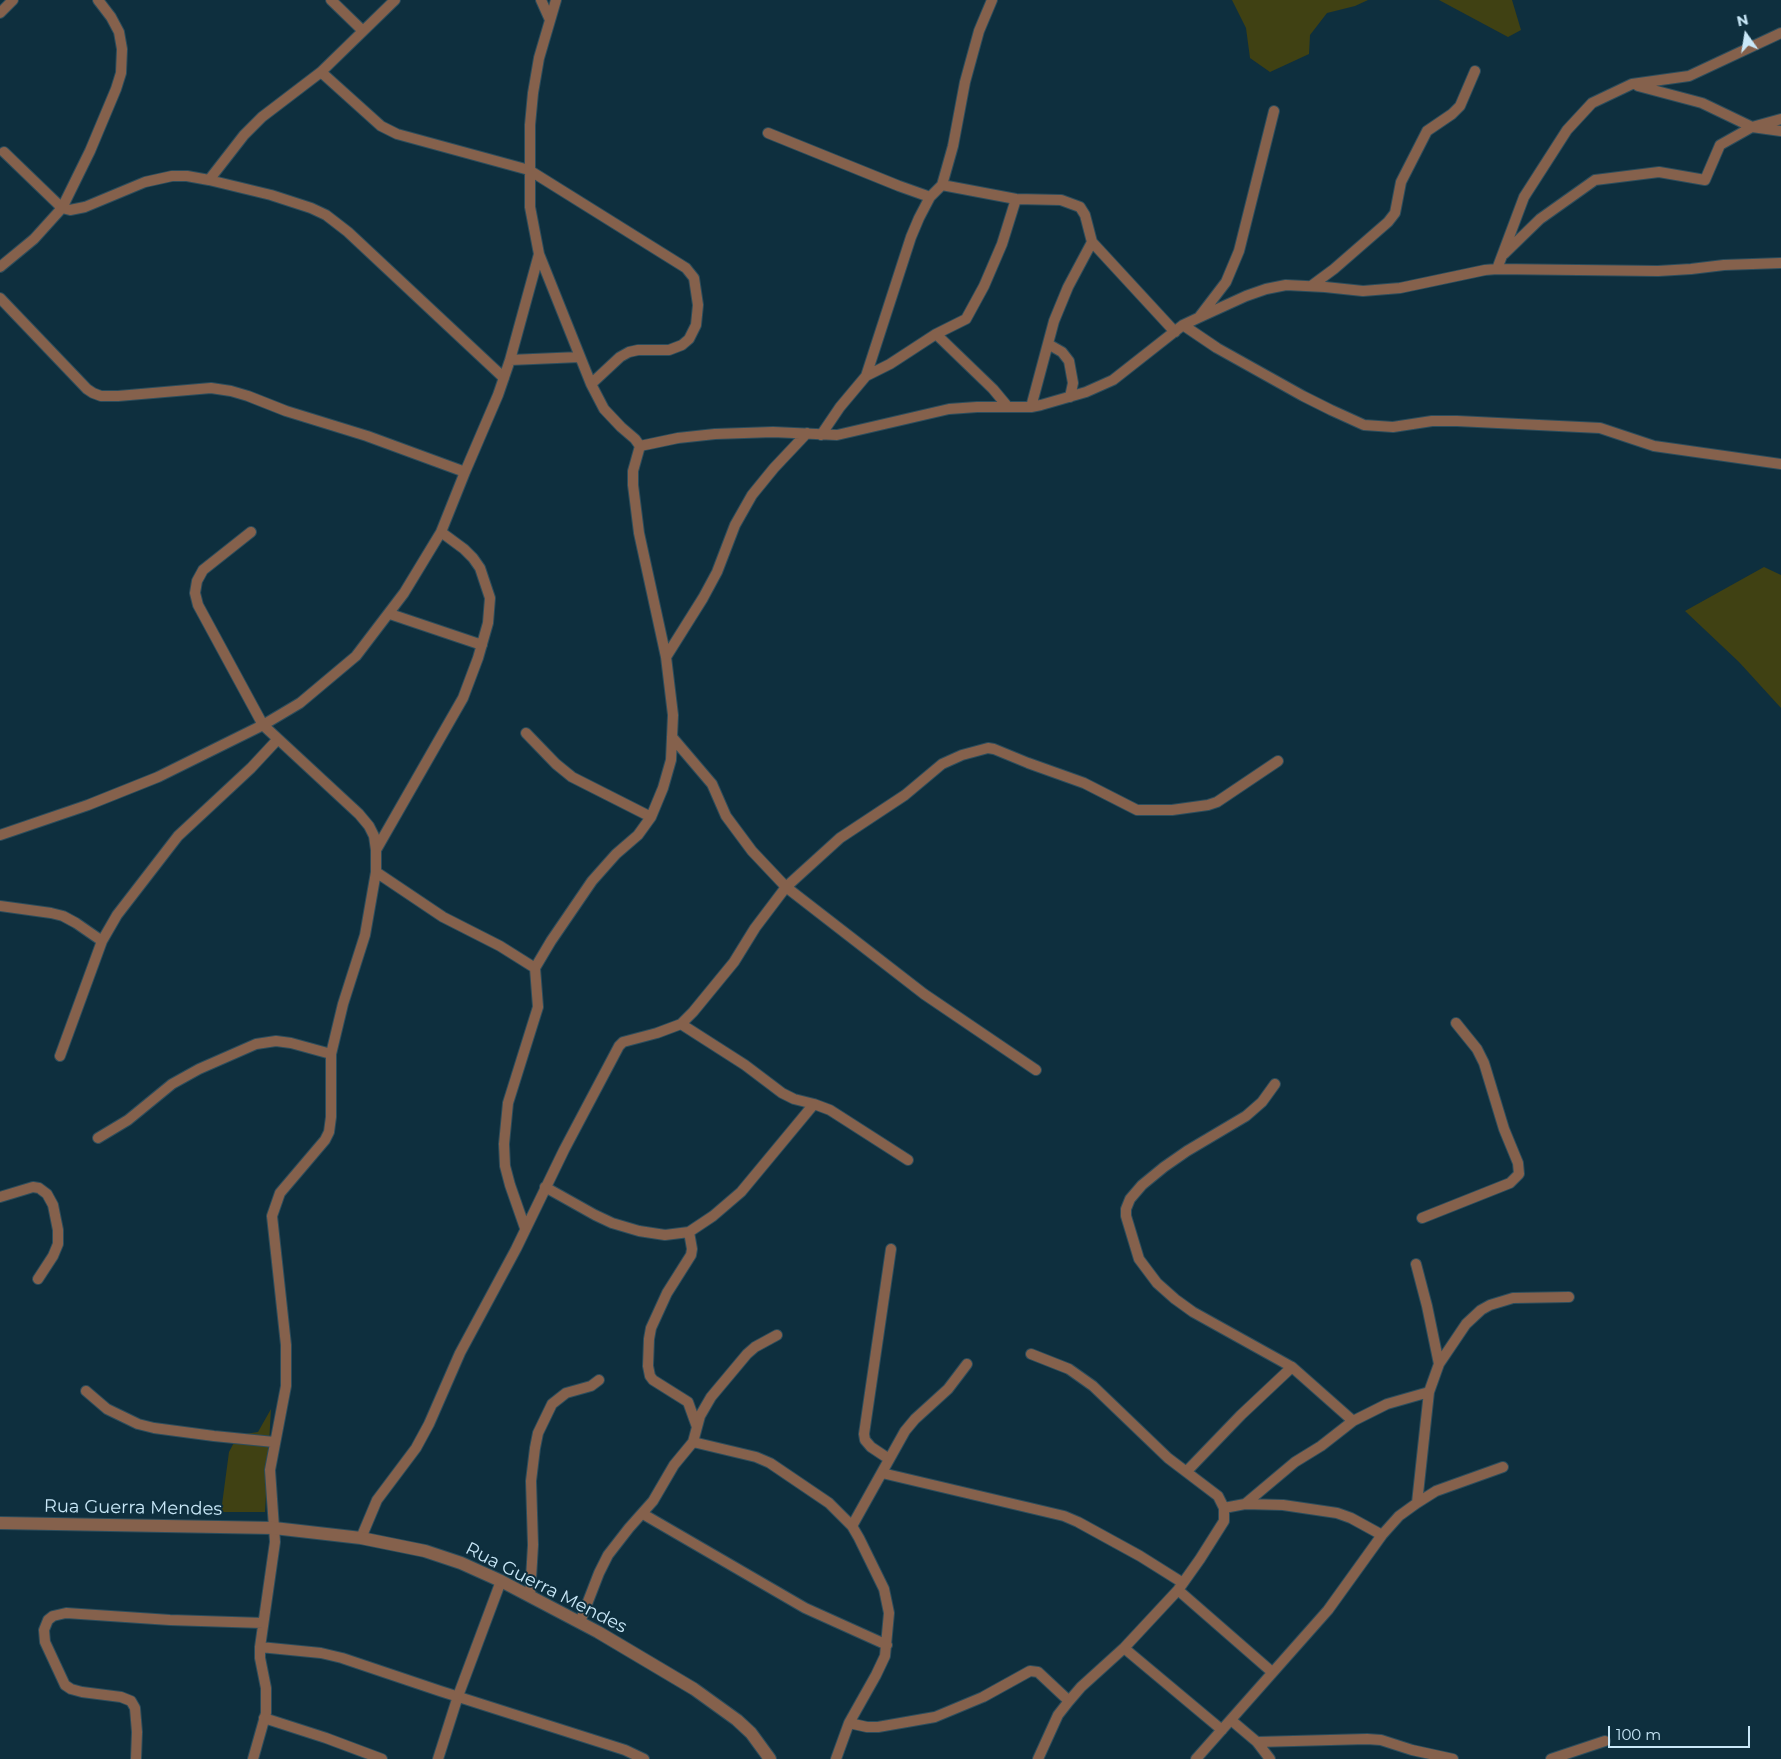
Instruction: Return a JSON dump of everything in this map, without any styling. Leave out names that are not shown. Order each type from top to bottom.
[{"type":"street","points":[[0,13],[13,0]]},
{"type":"street","points":[[0,267],[34,239],[62,208],[90,151],[116,89],[121,73],[122,49],[119,32],[111,17],[98,0]]},
{"type":"street","points":[[331,0],[364,31]]},
{"type":"street","points":[[209,180],[244,135],[262,116],[321,72],[395,0]]},
{"type":"street","points":[[541,0],[550,20]]},
{"type":"street","points":[[556,0],[539,58],[533,93],[529,170],[530,208],[539,254],[591,384],[604,409],[640,446]]},
{"type":"street","points":[[821,435],[840,407],[866,376],[911,237],[930,197],[942,185],[953,146],[965,82],[980,31],[992,0]]},
{"type":"street","points":[[1497,269],[1524,196],[1566,130],[1592,103],[1632,84],[1689,76],[1781,33]]},
{"type":"street","points":[[1311,286],[1334,269],[1388,222],[1395,213],[1401,182],[1427,131],[1452,114],[1460,106],[1476,71]]},
{"type":"street","points":[[321,72],[375,121],[397,134],[529,170],[670,256],[686,268],[694,278],[698,305],[696,325],[689,339],[682,345],[670,350],[638,350],[630,352],[620,358],[591,384]]},
{"type":"street","points":[[1632,84],[1702,103],[1752,128],[1781,131]]},
{"type":"street","points":[[1200,317],[1226,282],[1239,251],[1274,111]]},
{"type":"street","points":[[1502,257],[1540,219],[1595,180],[1658,172],[1705,180],[1720,145],[1752,128],[1781,119]]},
{"type":"street","points":[[768,133],[930,197]]},
{"type":"street","points":[[4,152],[62,208],[77,210],[130,187],[157,179],[179,176],[209,180],[297,202],[326,215],[348,232],[504,378]]},
{"type":"street","points":[[942,185],[1016,200],[1061,200],[1080,207],[1085,215],[1092,242],[1179,329],[1218,348],[1303,396],[1364,424],[1393,427],[1432,421],[1466,421],[1600,428],[1654,446],[1781,464]]},
{"type":"street","points":[[866,376],[890,364],[936,334],[966,319],[1002,244],[1016,200]]},
{"type":"street","points":[[1031,407],[1054,321],[1068,287],[1092,242]]},
{"type":"street","points":[[0,835],[158,777],[263,725],[300,703],[356,656],[390,614],[441,532],[504,378],[539,254]]},
{"type":"street","points":[[640,446],[697,435],[765,433],[821,435],[844,433],[949,409],[1031,407],[1070,398],[1113,380],[1179,329],[1200,317],[1266,289],[1286,285],[1363,291],[1400,288],[1484,270],[1497,269],[1658,271],[1740,264],[1781,263]]},
{"type":"street","points":[[0,298],[87,389],[101,396],[211,388],[231,391],[286,411],[367,436],[465,472]]},
{"type":"street","points":[[936,334],[993,389],[1008,407]]},
{"type":"street","points":[[1048,344],[1062,352],[1069,361],[1073,382],[1070,398]]},
{"type":"street","points":[[510,360],[580,357]]},
{"type":"street","points":[[666,657],[717,572],[736,525],[752,495],[807,433]]},
{"type":"street","points":[[526,1228],[505,1166],[504,1144],[508,1103],[538,1007],[535,968],[592,881],[616,854],[638,835],[651,817],[663,788],[671,760],[673,715],[666,657],[639,533],[633,486],[633,471],[640,446]]},
{"type":"street","points":[[251,532],[203,570],[197,581],[195,593],[198,605],[263,725],[359,814],[369,826],[374,836],[376,850],[376,872],[365,935],[343,1004],[331,1054],[331,1117],[329,1132],[280,1192],[272,1216],[286,1345],[286,1386],[270,1470],[275,1542],[273,1567],[260,1647],[260,1658],[266,1688],[264,1718],[253,1759]]},
{"type":"street","points":[[376,850],[462,698],[482,645],[490,607],[490,598],[480,568],[469,553],[441,532]]},
{"type":"street","points":[[390,614],[482,645]]},
{"type":"street","points":[[526,733],[556,764],[572,777],[651,817]]},
{"type":"street","points":[[672,737],[712,784],[726,816],[752,851],[786,887],[924,994],[1036,1070]]},
{"type":"street","points":[[60,1056],[102,941],[117,915],[178,836],[251,768],[278,739]]},
{"type":"street","points":[[361,1538],[377,1500],[416,1448],[430,1424],[460,1353],[619,1046],[623,1042],[681,1024],[734,962],[786,887],[840,838],[905,795],[942,764],[974,751],[994,749],[1084,783],[1137,810],[1152,811],[1186,809],[1217,802],[1278,761]]},
{"type":"street","points":[[376,872],[443,917],[508,950],[535,968]]},
{"type":"street","points":[[0,906],[63,916],[102,941]]},
{"type":"street","points":[[1422,1218],[1510,1183],[1519,1174],[1516,1158],[1501,1121],[1484,1063],[1477,1049],[1456,1023]]},
{"type":"street","points":[[681,1024],[745,1065],[782,1093],[794,1099],[830,1110],[908,1160]]},
{"type":"street","points":[[98,1138],[128,1120],[172,1084],[199,1069],[256,1044],[291,1043],[331,1054]]},
{"type":"street","points":[[1274,1084],[1262,1102],[1246,1116],[1187,1151],[1142,1185],[1130,1199],[1126,1209],[1126,1216],[1139,1259],[1157,1283],[1193,1312],[1292,1367],[1353,1420]]},
{"type":"street","points":[[545,1187],[604,1219],[639,1231],[665,1236],[689,1232],[713,1216],[741,1192],[814,1104]]},
{"type":"street","points":[[0,1197],[39,1188],[47,1194],[53,1205],[58,1230],[58,1244],[53,1256],[38,1279]]},
{"type":"street","points":[[689,1232],[692,1248],[691,1255],[667,1293],[652,1328],[648,1339],[648,1366],[653,1380],[688,1402],[697,1428]]},
{"type":"street","points":[[889,1459],[871,1447],[865,1440],[864,1434],[891,1249]]},
{"type":"street","points":[[1416,1264],[1439,1364]]},
{"type":"street","points":[[1416,1503],[1429,1392],[1439,1364],[1466,1324],[1490,1305],[1513,1298],[1570,1297]]},
{"type":"street","points":[[580,1622],[608,1555],[653,1501],[674,1465],[693,1442],[700,1416],[707,1404],[739,1362],[755,1347],[777,1335]]},
{"type":"street","points":[[1031,1354],[1069,1369],[1083,1377],[1123,1413],[1162,1453],[1218,1496],[1224,1508],[1224,1521],[1180,1586],[1124,1648],[1069,1700],[1058,1715],[1038,1759]]},
{"type":"street","points":[[852,1526],[905,1432],[915,1419],[948,1389],[967,1364]]},
{"type":"street","points":[[1187,1471],[1241,1415],[1292,1367]]},
{"type":"street","points":[[530,1596],[533,1545],[531,1481],[538,1433],[552,1404],[566,1393],[591,1386],[599,1380]]},
{"type":"street","points":[[86,1391],[107,1409],[138,1424],[214,1436],[274,1442]]},
{"type":"street","points":[[1244,1504],[1295,1462],[1321,1446],[1353,1420],[1387,1404],[1429,1392]]},
{"type":"street","points":[[693,1442],[756,1456],[770,1463],[829,1503],[852,1526],[876,1572],[888,1600],[887,1645],[876,1675],[849,1723],[836,1759]]},
{"type":"street","points":[[1196,1759],[1328,1610],[1382,1534],[1399,1516],[1436,1491],[1503,1467]]},
{"type":"street","points":[[882,1472],[1071,1519],[1102,1534],[1180,1586],[1272,1672]]},
{"type":"street","points":[[1224,1508],[1244,1504],[1283,1504],[1337,1513],[1382,1534]]},
{"type":"street","points":[[643,1514],[805,1608],[887,1645]]},
{"type":"street","name":"Rua Guerra Mendes","points":[[0,1523],[274,1528],[361,1538],[425,1551],[461,1563],[501,1581],[580,1622],[694,1689],[725,1710],[751,1733],[770,1759]]},
{"type":"street","points":[[438,1759],[458,1696],[501,1581]]},
{"type":"street","points":[[136,1759],[137,1732],[135,1708],[131,1701],[121,1697],[82,1692],[65,1685],[45,1642],[44,1630],[48,1620],[54,1616],[66,1613],[170,1620],[263,1623]]},
{"type":"street","points":[[260,1647],[321,1653],[342,1658],[625,1750],[644,1759]]},
{"type":"street","points":[[1124,1648],[1222,1730]]},
{"type":"street","points":[[849,1723],[867,1727],[878,1727],[934,1717],[983,1697],[1030,1671],[1038,1672],[1069,1700]]},
{"type":"street","points":[[264,1718],[382,1759]]},
{"type":"street","points":[[1231,1720],[1256,1742],[1270,1759]]},
{"type":"street","points":[[1256,1742],[1367,1738],[1453,1759]]},
{"type":"street","points":[[1552,1759],[1605,1741]]},
{"type":"shaded area","points":[[1232,0],[1368,0],[1355,6],[1327,13],[1310,35],[1309,54],[1270,72],[1250,58],[1246,28]]},
{"type":"shaded area","points":[[1439,0],[1512,0],[1521,30],[1508,37]]},
{"type":"shaded area","points":[[1764,567],[1781,575],[1781,708],[1739,662],[1685,611]]},
{"type":"shaded area","points":[[271,1409],[265,1512],[221,1512],[229,1452],[238,1435],[258,1432]]}]
